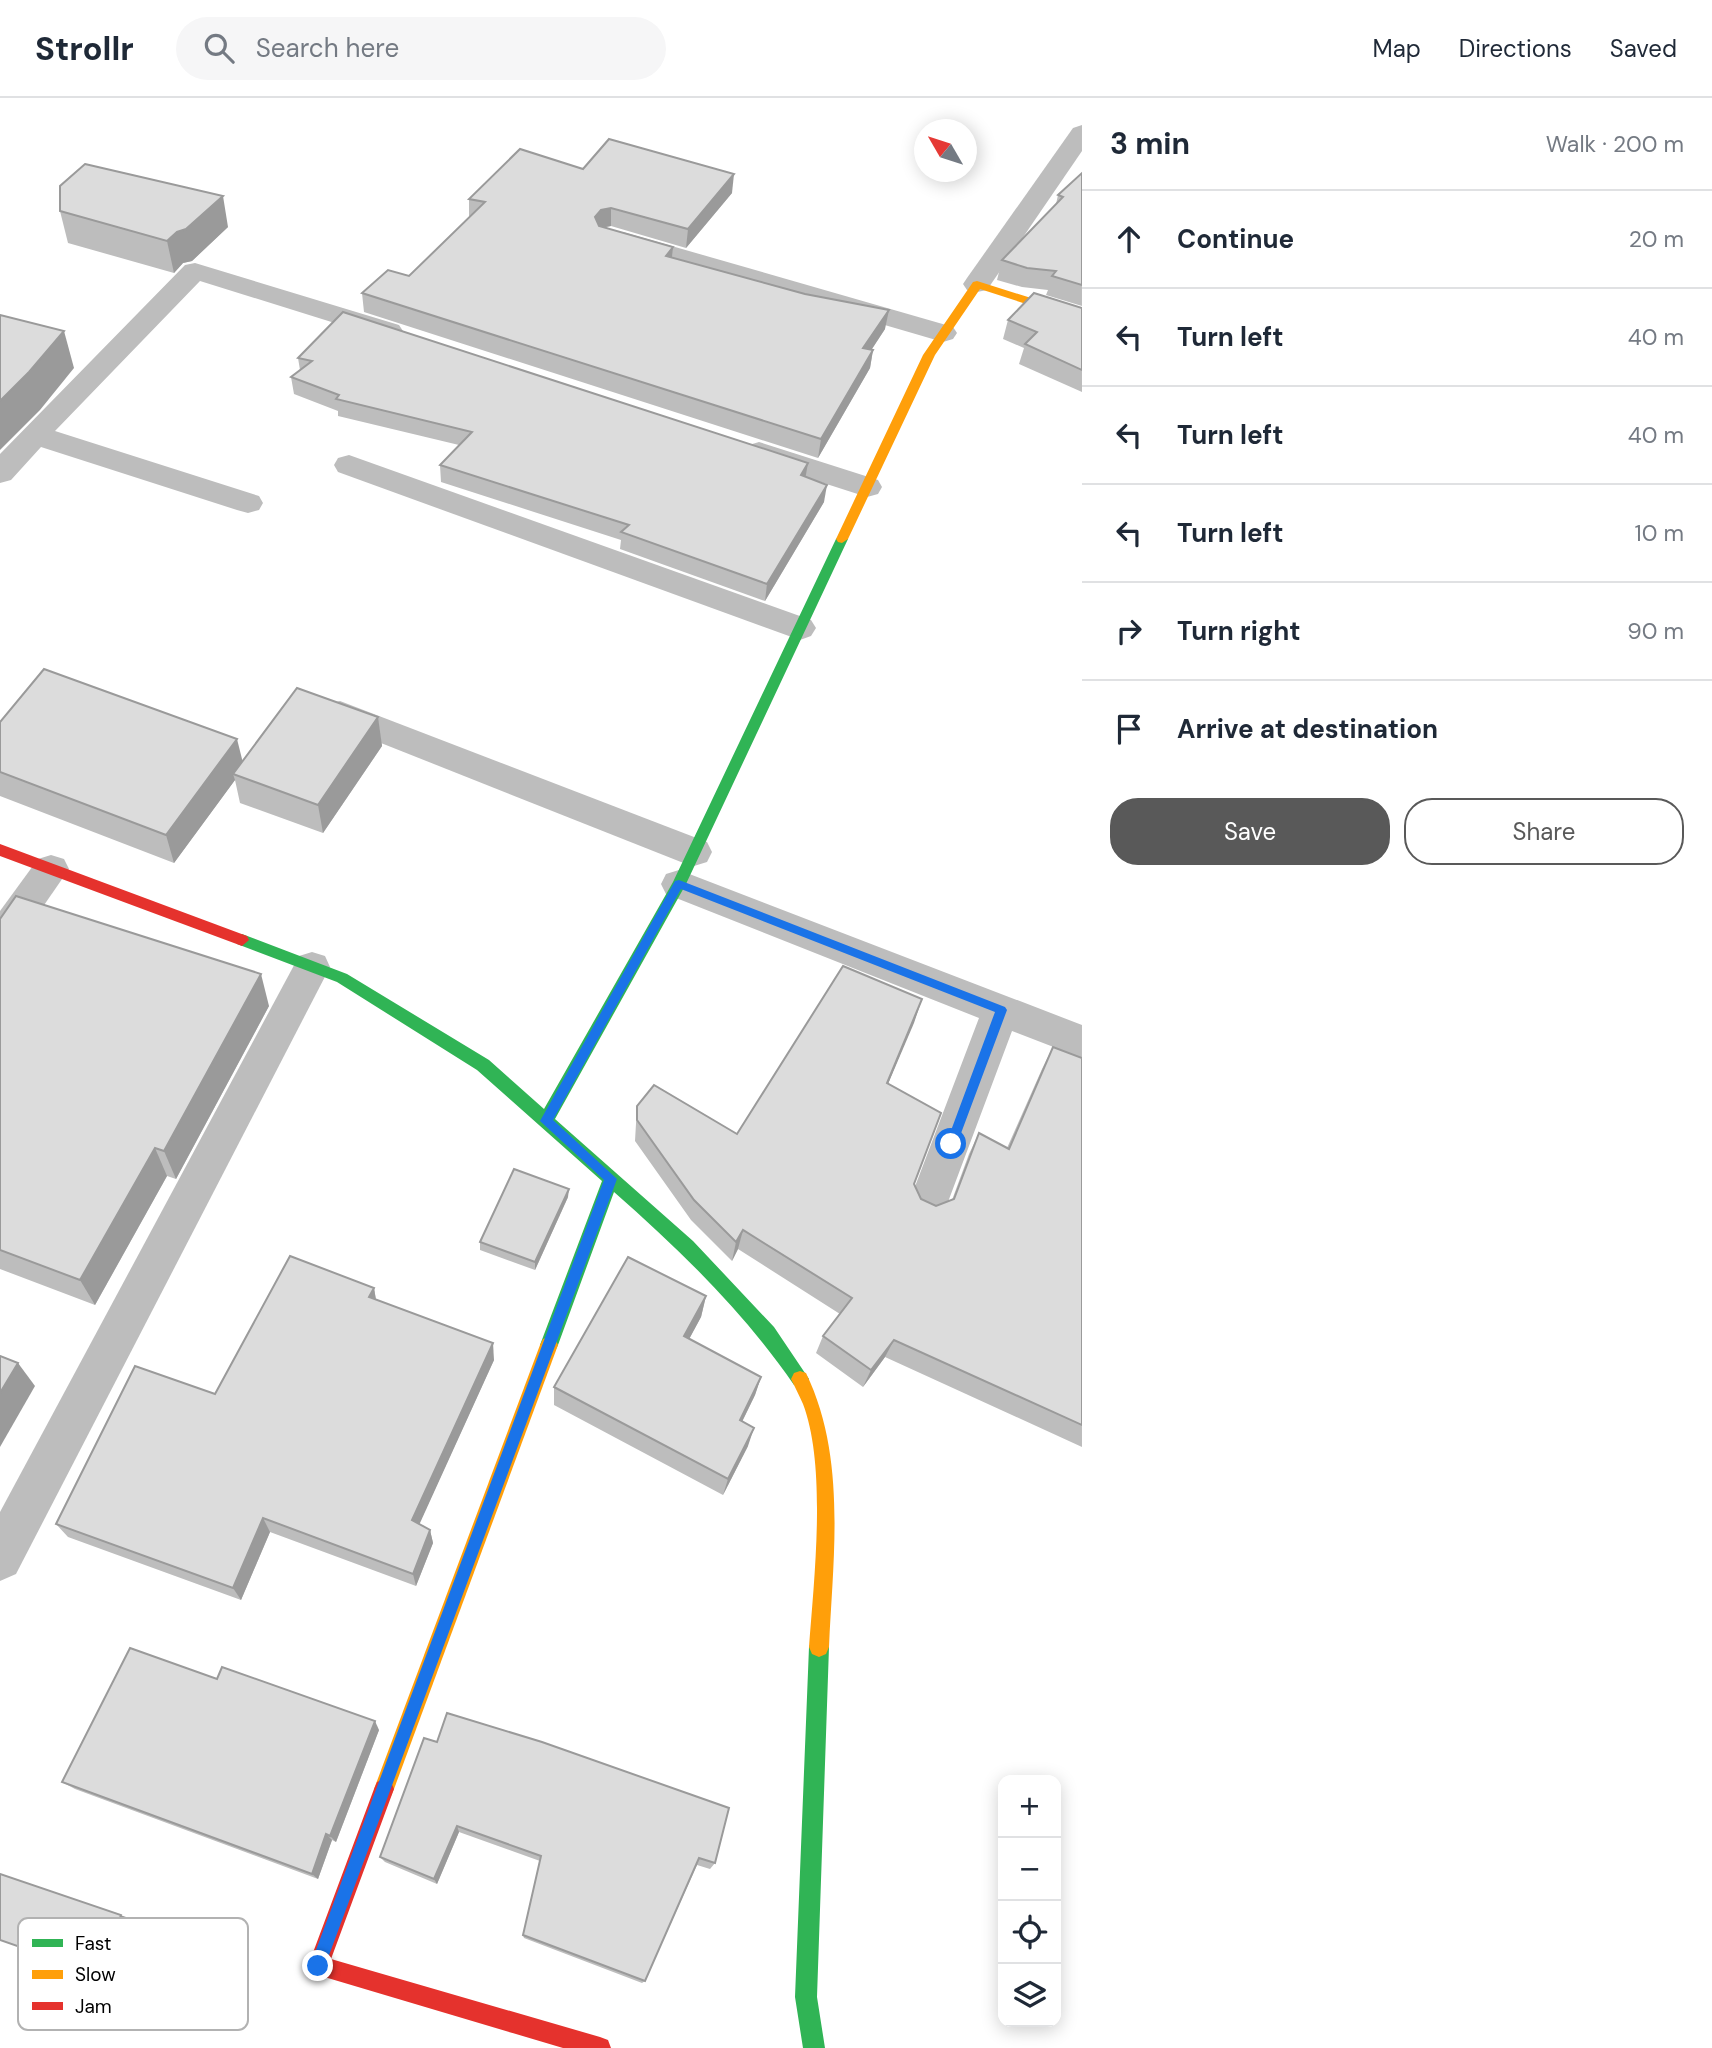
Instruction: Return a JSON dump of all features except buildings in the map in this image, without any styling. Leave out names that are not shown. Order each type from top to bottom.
[{"type":"street","points":[[546,1121],[687,868],[929,355],[1082,133]]},
{"type":"street","points":[[610,237],[943,333]]},
{"type":"street","points":[[0,473],[195,271],[409,338]]},
{"type":"street","points":[[977,284],[1082,318]]},
{"type":"street","points":[[35,435],[248,503]]},
{"type":"street","points":[[736,444],[867,487]]},
{"type":"street","points":[[349,465],[800,628]]},
{"type":"street","points":[[340,713],[1001,1010],[1082,1042]]},
{"type":"street","points":[[0,850],[342,978],[483,1065],[687,1247],[768,1334],[805,1387],[818,1433],[825,1496],[806,1997],[814,2048]]},
{"type":"street","points":[[0,939],[51,869]]},
{"type":"street","points":[[0,1558],[312,967]]},
{"type":"street","points":[[928,1205],[1001,1010]]},
{"type":"street","points":[[600,2048],[501,2034],[318,1966],[611,1179]]},
{"type":"traffic: fast","points":[[546,1121],[679,884],[842,539]]},
{"type":"traffic: fast","points":[[242,940],[342,978],[483,1065],[687,1246],[768,1333],[800,1379]]},
{"type":"traffic: fast","points":[[549,1345],[611,1179]]},
{"type":"traffic: fast","points":[[814,2048],[806,1997],[819,1647]]},
{"type":"traffic: slow","points":[[842,539],[929,355],[977,284],[1082,318]]},
{"type":"traffic: slow","points":[[384,1789],[549,1345]]},
{"type":"traffic: slow","points":[[800,1379],[812,1404],[824,1471],[824,1548],[819,1647]]},
{"type":"traffic: jam","points":[[0,850],[242,940]]},
{"type":"traffic: jam","points":[[384,1789],[318,1966],[600,2048]]},
{"type":"route","points":[[318,1966],[611,1179],[546,1121],[679,884],[1001,1010],[951,1144]]}]
